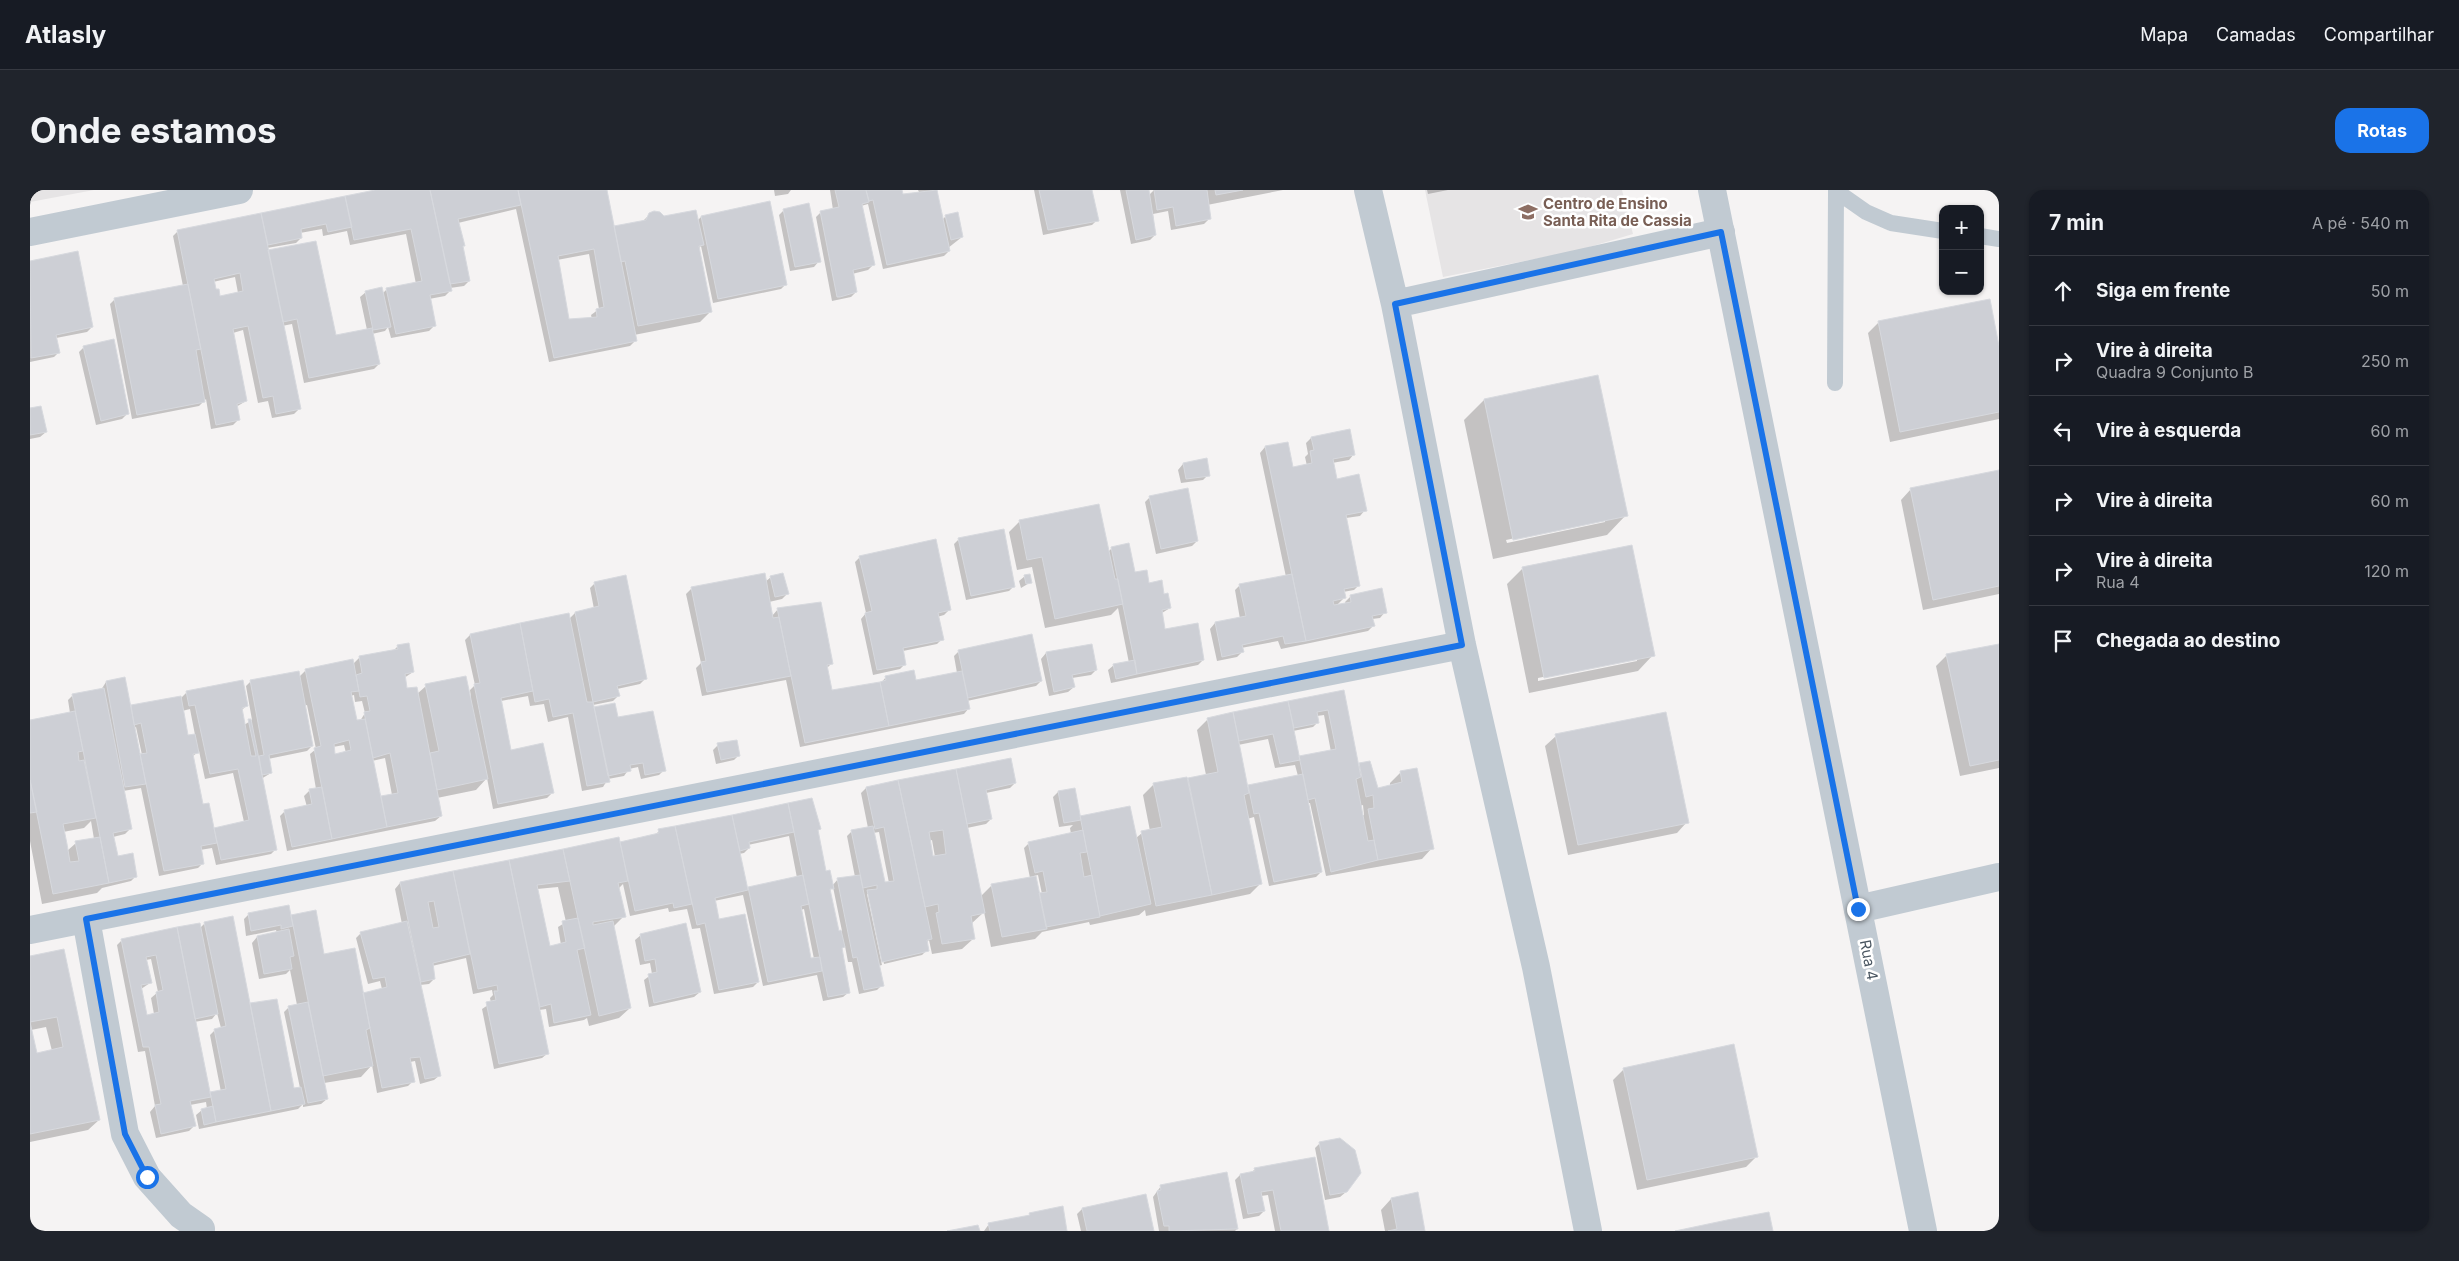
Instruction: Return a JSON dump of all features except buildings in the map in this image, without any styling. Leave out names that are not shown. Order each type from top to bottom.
[{"type":"street","points":[[30,232],[239,190]]},
{"type":"street","points":[[1368,190],[1395,304],[1462,645],[1536,967],[1588,1231]]},
{"type":"street","name":"Rua 4","points":[[1712,190],[1923,1231]]},
{"type":"street","points":[[1395,304],[1721,232]]},
{"type":"street","points":[[30,930],[1462,645]]},
{"type":"street","points":[[1858,909],[1999,877]]},
{"type":"street","points":[[86,919],[125,1134],[147,1177],[181,1215],[201,1229]]},
{"type":"lane","points":[[1835,383],[1836,192],[1866,212],[1891,223],[1939,230]]},
{"type":"lane","points":[[1984,237],[1999,239]]},
{"type":"shaded area","points":[[30,190],[94,190],[30,202]]},
{"type":"shaded area","name":"Centro de Ensino Santa Rita de Cassia","points":[[1425,190],[1622,190],[1633,234],[1576,251],[1443,277]]},
{"type":"place","name":"Centro de Ensino Santa Rita de Cassia","points":[[1528,212]]},
{"type":"route","points":[[147,1177],[125,1134],[86,919],[1462,645],[1395,304],[1721,232],[1858,909]]}]
